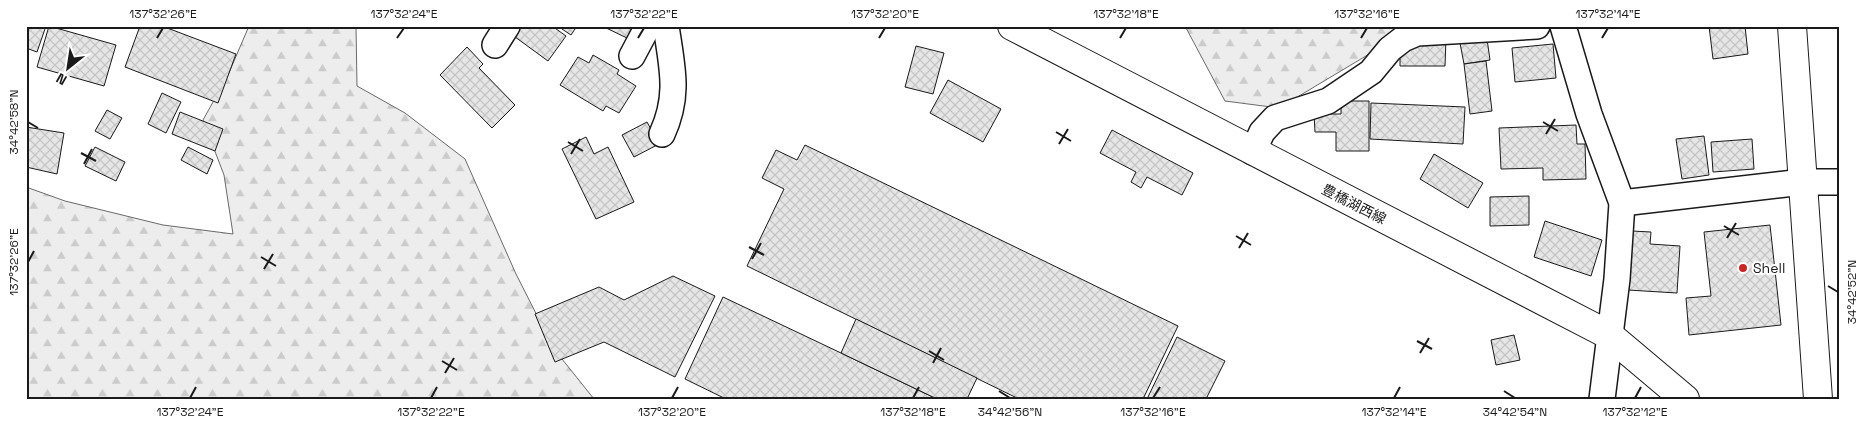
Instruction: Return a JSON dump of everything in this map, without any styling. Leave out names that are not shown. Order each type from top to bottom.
[{"type":"main road","name":"豊橋湖西線","points":[[1012,26],[1609,335],[1685,399]]},
{"type":"main road","points":[[1792,26],[1818,399]]},
{"type":"street","points":[[632,56],[648,26]]},
{"type":"street","points":[[662,134],[670,117],[674,91],[674,64],[666,26]]},
{"type":"street","points":[[1253,152],[1262,132],[1274,118],[1328,101],[1371,72],[1390,49],[1403,39],[1417,33],[1537,26]]},
{"type":"street","points":[[1563,26],[1589,114],[1622,203],[1618,279],[1609,335],[1602,399]]},
{"type":"street","points":[[1622,203],[1802,182],[1840,182]]},
{"type":"green space","points":[[249,26],[356,26],[357,86],[405,113],[465,159],[516,274],[554,349],[594,399],[26,399],[26,187],[65,201],[163,225],[233,234],[224,175],[203,120],[228,75]]},
{"type":"green space","points":[[1185,26],[1416,26],[1279,108],[1225,101]]},
{"type":"building","points":[[26,26],[46,26],[37,52],[26,48]]},
{"type":"building","points":[[49,26],[116,45],[104,86],[37,67]]},
{"type":"building","points":[[140,26],[162,26],[236,54],[218,103],[125,67]]},
{"type":"building","points":[[516,26],[552,26],[566,36],[548,61],[511,34]]},
{"type":"building","points":[[563,26],[577,26],[571,35],[562,29]]},
{"type":"building","points":[[602,26],[633,26],[627,38]]},
{"type":"building","points":[[1709,26],[1745,26],[1748,54],[1713,59]]},
{"type":"building","points":[[1446,38],[1445,66],[1400,66],[1400,44]]},
{"type":"building","points":[[1487,39],[1490,60],[1464,64],[1460,43]]},
{"type":"building","points":[[1553,44],[1556,78],[1515,82],[1512,48]]},
{"type":"building","points":[[916,46],[944,53],[933,94],[905,87]]},
{"type":"building","points":[[467,47],[483,64],[479,68],[515,105],[492,128],[440,75]]},
{"type":"building","points":[[593,55],[619,70],[617,74],[636,86],[619,113],[606,106],[603,111],[560,85],[578,57],[589,63]]},
{"type":"building","points":[[1486,61],[1492,111],[1470,114],[1464,64]]},
{"type":"building","points":[[948,80],[1001,109],[983,142],[930,113]]},
{"type":"building","points":[[162,93],[181,102],[166,133],[148,124]]},
{"type":"building","points":[[1341,101],[1369,101],[1369,151],[1336,151],[1336,132],[1315,132],[1314,114],[1341,114]]},
{"type":"building","points":[[1371,103],[1465,107],[1463,144],[1370,139]]},
{"type":"building","points":[[107,110],[122,118],[110,139],[95,131]]},
{"type":"building","points":[[180,112],[223,129],[215,151],[172,134]]},
{"type":"building","points":[[647,122],[659,144],[634,157],[622,135]]},
{"type":"building","points":[[1576,125],[1577,144],[1585,144],[1586,179],[1543,180],[1543,168],[1501,169],[1499,128]]},
{"type":"building","points":[[26,127],[64,133],[57,174],[26,167]]},
{"type":"building","points":[[1112,130],[1193,173],[1182,195],[1147,177],[1141,188],[1131,182],[1136,172],[1100,153]]},
{"type":"building","points":[[1704,136],[1709,175],[1682,179],[1676,139]]},
{"type":"building","points":[[586,137],[594,154],[608,147],[634,202],[596,219],[562,149]]},
{"type":"building","points":[[1752,139],[1754,169],[1713,172],[1711,142]]},
{"type":"building","points":[[805,145],[1178,326],[1143,399],[1019,399],[747,266],[784,189],[762,178],[776,150],[797,160]]},
{"type":"building","points":[[95,147],[125,162],[116,181],[85,166]]},
{"type":"building","points":[[188,147],[213,160],[207,174],[181,160]]},
{"type":"building","points":[[1434,154],[1483,183],[1468,208],[1420,179]]},
{"type":"building","points":[[1529,196],[1529,225],[1490,226],[1490,197]]},
{"type":"building","points":[[1545,221],[1602,240],[1591,276],[1534,257]]},
{"type":"building","points":[[1770,225],[1781,325],[1689,335],[1686,298],[1711,296],[1704,232]]},
{"type":"building","points":[[1632,231],[1651,232],[1650,244],[1680,246],[1677,293],[1628,290]]},
{"type":"building","points":[[673,276],[715,296],[675,377],[604,342],[555,362],[535,314],[599,287],[624,300]]},
{"type":"building","points":[[723,297],[937,399],[726,399],[685,379]]},
{"type":"building","points":[[856,319],[977,378],[967,399],[937,399],[841,353]]},
{"type":"building","points":[[1514,335],[1520,360],[1496,365],[1491,340]]},
{"type":"building","points":[[1177,337],[1225,361],[1206,399],[1147,399]]},
{"type":"place","name":"Shell","points":[[1743,268]]}]
